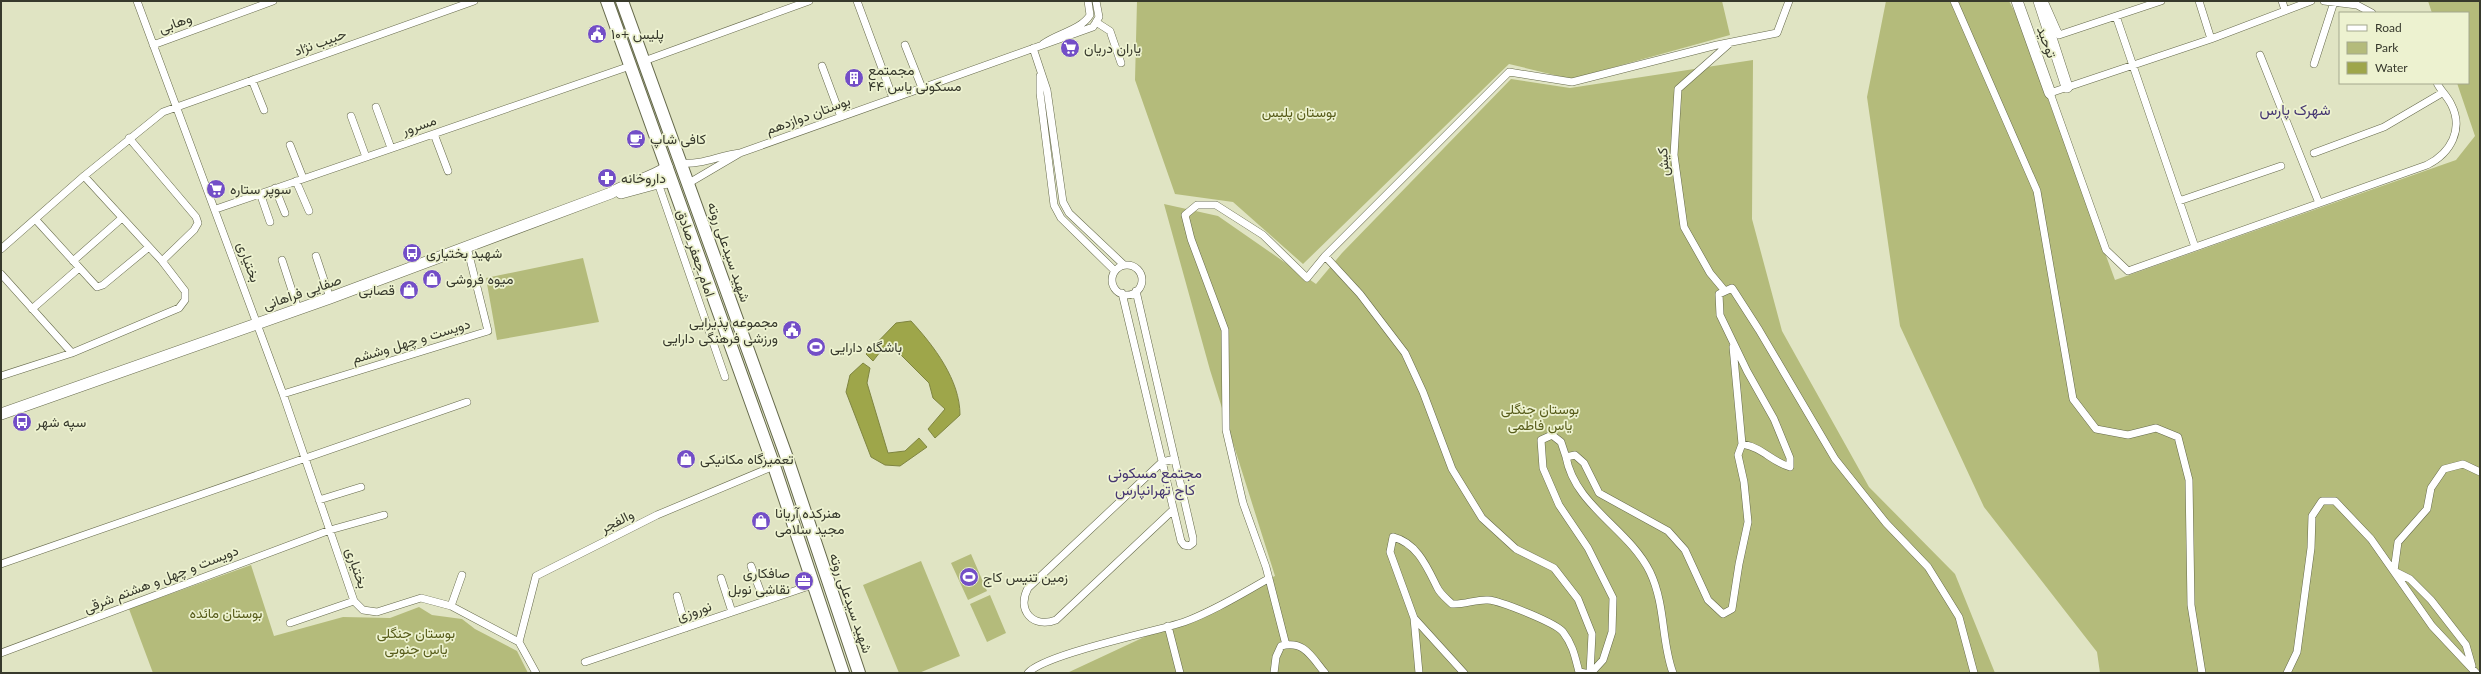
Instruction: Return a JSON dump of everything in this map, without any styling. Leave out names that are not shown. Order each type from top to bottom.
[{"type":"main road","points":[[608,1],[774,466],[812,585],[843,673]]},
{"type":"main road","name":"شهید سیدعلی روته","points":[[622,1],[682,163],[787,458],[859,673]]},
{"type":"main road","name":"توحید","points":[[2017,1],[2050,93]]},
{"type":"main road","name":"توحید","points":[[2039,1],[2067,87]]},
{"type":"main road","name":"صفایی فراهانی","points":[[1,414],[330,298],[611,193],[667,167]]},
{"type":"main road","name":"صفایی فراهانی","points":[[611,193],[621,193],[658,183],[672,182]]},
{"type":"street","name":"بختیاری","points":[[137,1],[175,108],[216,209],[283,394],[354,601]]},
{"type":"street","name":"وهابی","points":[[152,45],[273,1]]},
{"type":"street","name":"حبیب نژاد","points":[[1,249],[36,220],[84,176],[163,112],[474,1]]},
{"type":"street","points":[[644,61],[809,1]]},
{"type":"street","points":[[858,1],[894,98]]},
{"type":"street","name":"بوستان دوازدهم","points":[[689,183],[740,154],[1043,44],[1054,36],[1086,22],[1090,15],[1088,1]]},
{"type":"street","points":[[1096,1],[1099,17],[1096,22],[1110,31],[1121,63]]},
{"type":"street","points":[[1286,645],[1268,579],[1243,503],[1226,430],[1225,330],[1191,239],[1185,214],[1197,205],[1216,205],[1262,234],[1307,278],[1325,256],[1509,72],[1572,82],[1730,43],[1777,33],[1789,1]]},
{"type":"street","points":[[1954,1],[2037,190],[2073,399],[2096,429],[2128,435],[2156,428],[2178,436],[2189,480],[2192,605],[2202,673]]},
{"type":"street","points":[[2044,1],[2059,35],[2161,1]]},
{"type":"street","points":[[2199,1],[2211,39]]},
{"type":"street","points":[[2282,1],[2285,10]]},
{"type":"street","points":[[2311,1],[2211,39],[2050,93],[2106,250],[2128,271],[2427,165],[2440,158],[2450,147],[2455,133],[2457,116],[2450,101],[2442,93],[2438,84]]},
{"type":"street","points":[[2324,1],[2357,5],[2370,12]]},
{"type":"street","points":[[2314,64],[2334,2]]},
{"type":"street","points":[[2116,16],[2195,247]]},
{"type":"street","name":"بوستان دوازدهم","points":[[1043,44],[1054,43],[1093,27],[1096,22]]},
{"type":"street","name":"کیش","points":[[1725,291],[1710,273],[1684,226],[1674,155],[1678,89],[1730,43]]},
{"type":"street","points":[[904,45],[922,88]]},
{"type":"street","points":[[1033,48],[1047,90],[1063,202],[1069,212],[1124,265],[1132,266],[1140,273],[1141,284],[1136,291],[1130,294],[1122,293],[1114,286],[1112,278],[1115,271],[1124,265]]},
{"type":"street","points":[[2260,55],[2319,203]]},
{"type":"street","name":"مسرور","points":[[216,209],[630,66]]},
{"type":"street","points":[[822,66],[841,117]]},
{"type":"street","points":[[1040,72],[1040,93],[1054,205],[1061,218],[1115,271]]},
{"type":"street","points":[[252,80],[264,110]]},
{"type":"street","points":[[2314,153],[2384,127],[2442,93]]},
{"type":"street","points":[[376,107],[392,148]]},
{"type":"street","points":[[351,116],[366,157]]},
{"type":"street","points":[[434,134],[448,171]]},
{"type":"street","points":[[129,138],[196,216],[198,223],[194,230],[162,261]]},
{"type":"street","points":[[290,145],[309,211]]},
{"type":"street","name":"بوستان دوازدهم","points":[[682,163],[694,164],[727,154],[740,154]]},
{"type":"street","points":[[2179,201],[2281,166]]},
{"type":"street","points":[[2,375],[72,352],[179,308],[185,300],[185,291],[162,261],[84,176]]},
{"type":"street","name":"امام جعفر صادق","points":[[658,183],[725,377]]},
{"type":"street","points":[[275,188],[285,213]]},
{"type":"street","points":[[260,194],[270,222]]},
{"type":"street","points":[[73,261],[122,218]]},
{"type":"street","points":[[36,220],[97,287],[103,285],[149,247]]},
{"type":"street","name":"دویست و چهل وششم","points":[[283,394],[488,331],[467,247]]},
{"type":"street","points":[[316,256],[330,298]]},
{"type":"street","points":[[1325,256],[1360,294],[1404,352],[1423,392],[1452,469],[1482,518],[1516,549],[1554,568],[1578,598],[1592,634],[1591,673]]},
{"type":"street","points":[[282,260],[298,309]]},
{"type":"street","points":[[32,309],[79,268]]},
{"type":"street","points":[[1,274],[72,352]]},
{"type":"street","points":[[1742,444],[1756,446],[1779,464],[1790,467],[1790,458],[1774,419],[1720,316],[1719,294],[1732,288],[1835,460],[1886,523],[1928,567],[1959,617],[1974,673]]},
{"type":"street","points":[[1122,293],[1180,541],[1184,545],[1189,546],[1193,543],[1193,538],[1136,291]]},
{"type":"street","points":[[1566,458],[1575,455],[1584,463],[1600,493],[1668,531],[1685,550],[1708,600],[1723,614],[1732,609],[1738,564],[1748,522],[1744,482],[1738,456],[1742,444],[1733,342]]},
{"type":"street","points":[[1,564],[467,402]]},
{"type":"street","points":[[1591,673],[1603,660],[1612,632],[1613,598],[1588,548],[1559,505],[1543,468],[1541,440],[1552,436],[1561,442],[1569,471],[1579,490],[1636,552],[1649,572],[1664,615],[1667,648],[1673,673]]},
{"type":"street","points":[[1173,510],[1056,620],[1048,623],[1039,623],[1031,619],[1026,613],[1023,604],[1028,588],[1162,462],[1175,459]]},
{"type":"street","points":[[2394,571],[2398,542],[2427,509],[2432,488],[2444,469],[2464,464],[2480,472]]},
{"type":"street","name":"والفجر","points":[[519,642],[536,576],[657,515],[774,466]]},
{"type":"street","points":[[319,500],[361,487]]},
{"type":"street","points":[[2287,673],[2297,652],[2312,548],[2312,516],[2322,501],[2335,501],[2371,539],[2432,626],[2474,670]]},
{"type":"street","name":"دویست و چهل و هشتم شرقی","points":[[1,653],[330,530],[384,515]]},
{"type":"street","points":[[1419,673],[1414,618],[1390,552],[1393,537],[1402,539],[1415,551],[1431,571],[1438,589],[1452,604],[1466,605],[1488,600],[1539,618],[1562,631],[1573,646],[1579,672],[1585,673]]},
{"type":"street","points":[[751,566],[764,601]]},
{"type":"street","points":[[2394,571],[2410,579],[2431,600],[2466,645],[2474,670]]},
{"type":"street","points":[[451,606],[462,575]]},
{"type":"street","points":[[721,578],[732,612]]},
{"type":"street","points":[[1028,673],[1051,660],[1184,622],[1226,602],[1268,579]]},
{"type":"street","name":"نوروزی","points":[[585,662],[812,585]]},
{"type":"street","points":[[677,596],[686,628]]},
{"type":"street","points":[[290,623],[354,601],[363,610],[378,612],[421,598],[451,606],[519,642],[536,673]]},
{"type":"street","points":[[1414,618],[1464,673]]},
{"type":"street","points":[[1168,626],[1180,673]]},
{"type":"street","points":[[1274,673],[1276,657],[1281,646],[1292,643],[1300,645],[1325,673]]},
{"type":"green space","name":"بوستان پلیس","points":[[1137,1],[1722,1],[1730,35],[1571,79],[1509,64],[1303,264],[1233,202],[1175,194],[1135,80]]},
{"type":"green space","points":[[1886,1],[2009,1],[2018,18],[2115,280],[2456,160],[2475,136],[2457,84],[2469,84],[2469,12],[2432,12],[2428,1],[2480,1],[2480,673],[2100,673],[2097,652],[1984,507],[1900,326],[1867,97]]},
{"type":"green space","name":"بوستان جنگلی یاس فاطمی","points":[[1753,60],[1752,219],[1782,331],[1869,487],[1955,574],[1995,673],[1067,673],[1275,576],[1210,370],[1164,204],[1218,216],[1316,284],[1342,253],[1511,79],[1570,88]]},
{"type":"green space","points":[[583,258],[599,322],[497,340],[486,278]]},
{"type":"green space","name":"زمین تنیس کاج","points":[[971,554],[987,591],[968,600],[951,563]]},
{"type":"green space","points":[[921,561],[960,656],[919,673],[899,673],[863,585]]},
{"type":"green space","name":"بوستان جنگلی یاس جنوبی","points":[[251,565],[274,636],[343,617],[390,618],[419,607],[432,615],[462,619],[475,629],[517,651],[528,673],[153,673],[129,609]]},
{"type":"green space","name":"زمین تنیس کاج","points":[[990,595],[1006,633],[987,642],[970,604]]},
{"type":"water","points":[[911,321],[937,352],[951,376],[959,402],[960,415],[935,438],[928,429],[945,409],[933,398],[929,383],[893,347],[884,347],[873,361],[866,354],[896,323]]},
{"type":"water","points":[[863,363],[870,368],[867,383],[888,453],[905,451],[919,438],[927,447],[900,466],[885,465],[871,457],[846,392],[850,375]]},
{"type":"place","name":"پلیس +۱۰","points":[[597,34]]},
{"type":"place","name":"یاران دریان","points":[[1070,48]]},
{"type":"place","name":"مجمتمع مسکونی یاس ۴۴","points":[[854,78]]},
{"type":"place","name":"کافی شاپ","points":[[636,139]]},
{"type":"place","name":"داروخانه","points":[[607,178]]},
{"type":"place","name":"سوپر ستاره","points":[[216,189]]},
{"type":"place","name":"شهید بختیاری","points":[[412,253]]},
{"type":"place","name":"میوه فروشی","points":[[432,279]]},
{"type":"place","name":"قصابی","points":[[409,290]]},
{"type":"place","name":"مجموعه پذیرایی ورزشی فرهنگی دارایی","points":[[792,330]]},
{"type":"place","name":"باشگاه دارایی","points":[[816,347]]},
{"type":"place","name":"سپه شهر","points":[[22,422]]},
{"type":"place","name":"تعمیرگاه مکانیکی","points":[[686,459]]},
{"type":"place","name":"هنرکده آریانا مجید سلامی","points":[[761,521]]},
{"type":"place","name":"زمین تنیس کاج","points":[[969,577]]},
{"type":"place","name":"صافکاری نقاشی نوبل","points":[[804,581]]},
{"type":"district","name":"شهرک پارس","points":[[2295,110]]},
{"type":"district","name":"مجتمع مسکونی کاج تهرانپارس","points":[[1155,482]]},
{"type":"park label","name":"بوستان مائده","points":[[226,613]]}]
